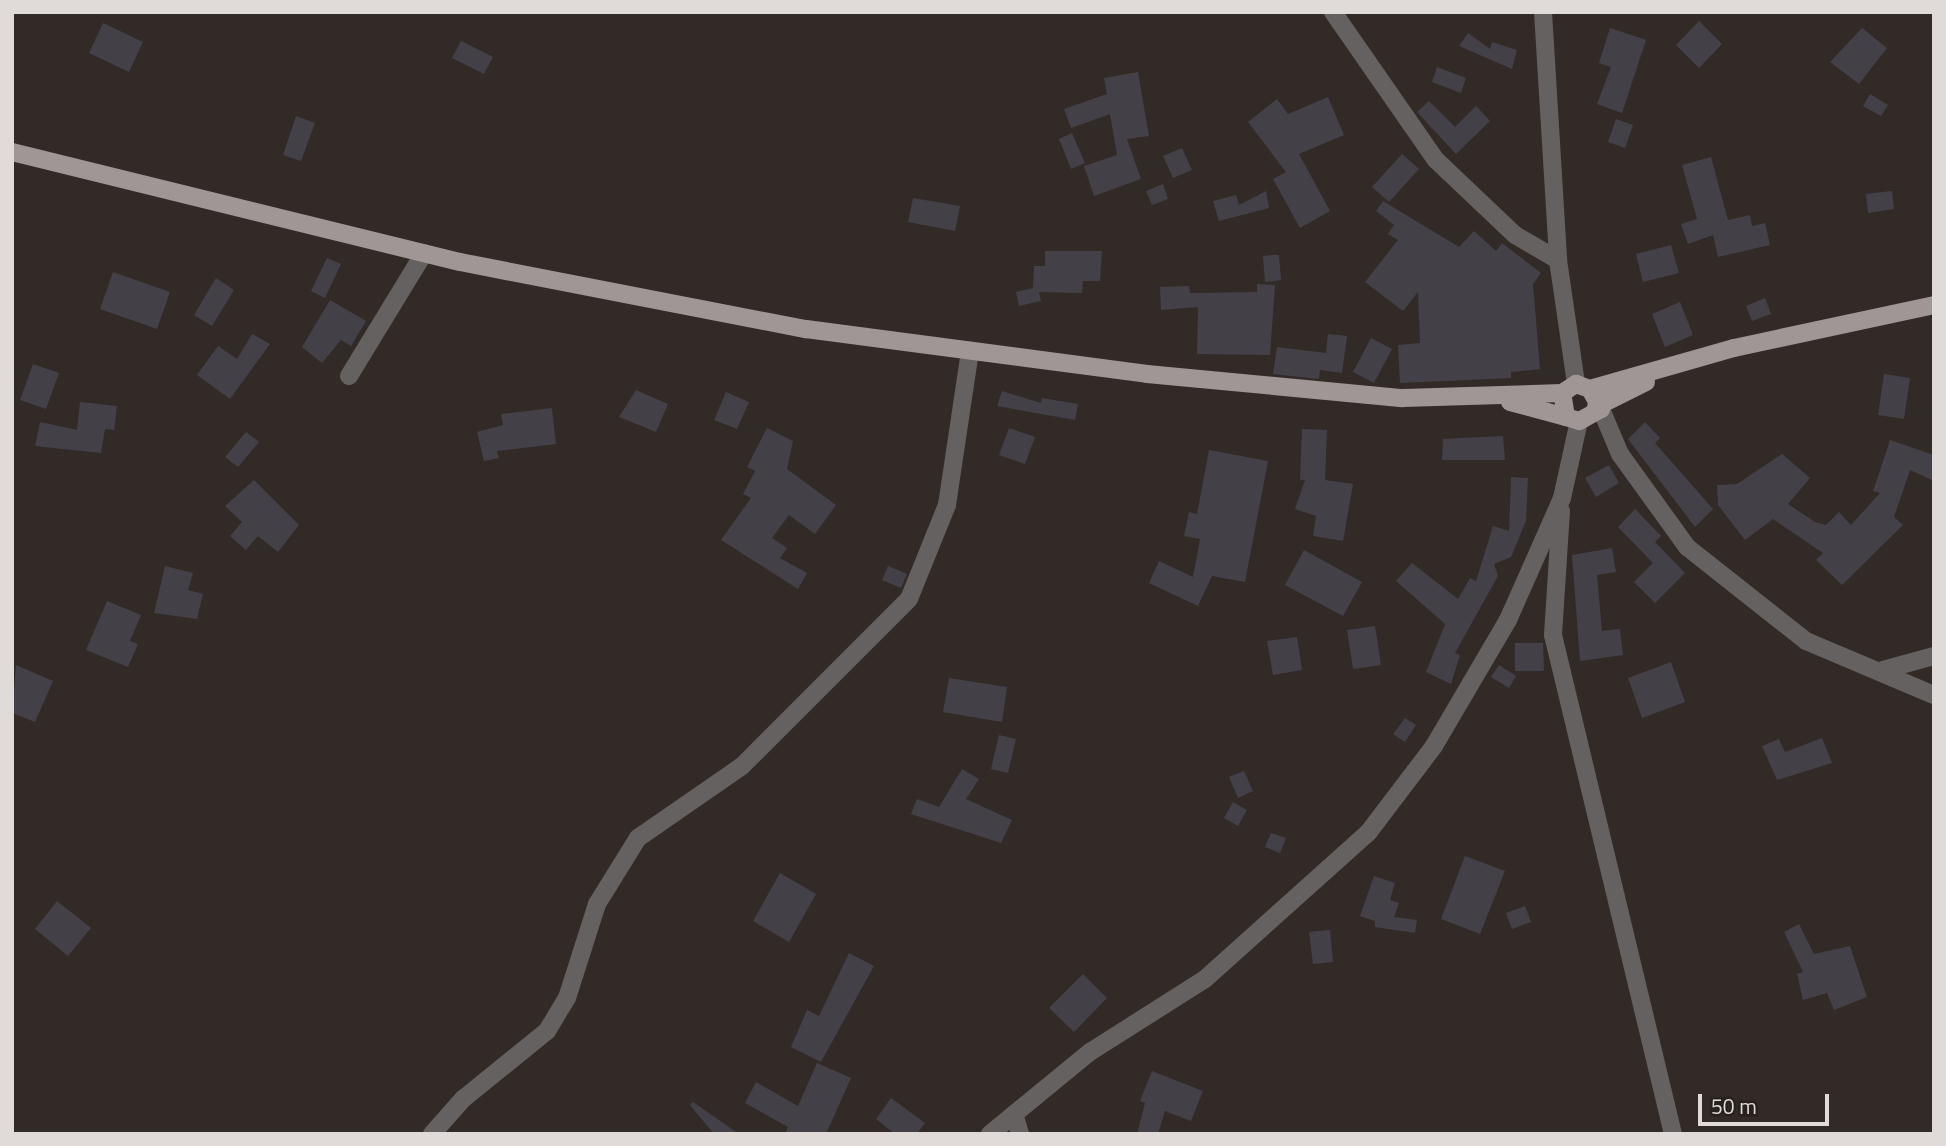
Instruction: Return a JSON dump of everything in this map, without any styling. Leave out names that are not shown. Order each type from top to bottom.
[{"type":"main road","points":[[12,152],[424,253],[793,327],[970,351],[1363,395],[1496,399],[1576,389],[1934,305]]},
{"type":"main road","points":[[1496,399],[1573,419],[1683,364]]},
{"type":"main road","points":[[1576,389],[1598,408]]},
{"type":"main road","points":[[1573,419],[1576,389]]},
{"type":"street","points":[[1333,12],[1436,160],[1515,235],[1558,260]]},
{"type":"street","points":[[1543,12],[1558,260],[1576,389]]},
{"type":"street","points":[[349,376],[424,253]]},
{"type":"street","points":[[432,1134],[471,1091],[547,1031],[567,998],[597,904],[638,838],[742,766],[909,599],[947,505],[970,351]]},
{"type":"street","points":[[1598,408],[1620,454],[1687,547],[1806,640],[1883,670],[1934,695]]},
{"type":"street","points":[[1573,419],[1562,498],[1553,635],[1673,1134]]},
{"type":"street","points":[[990,1134],[1139,1017],[1205,979],[1368,833],[1434,746],[1508,620],[1562,498]]},
{"type":"street","points":[[1883,670],[1934,656]]},
{"type":"street","points":[[1014,1114],[1020,1134]]},
{"type":"building","points":[[1699,21],[1722,44],[1699,68],[1676,45]]},
{"type":"building","points":[[103,23],[143,42],[129,72],[89,53]]},
{"type":"building","points":[[1610,28],[1646,40],[1622,113],[1597,104],[1611,67],[1599,63]]},
{"type":"building","points":[[1862,28],[1887,48],[1859,84],[1830,62]]},
{"type":"building","points":[[1468,33],[1490,49],[1492,42],[1517,50],[1512,69],[1459,46]]},
{"type":"building","points":[[461,41],[493,57],[484,74],[452,58]]},
{"type":"building","points":[[1437,67],[1466,78],[1461,93],[1432,82]]},
{"type":"building","points":[[1138,72],[1149,136],[1127,139],[1141,179],[1094,196],[1084,166],[1117,155],[1110,114],[1071,128],[1064,109],[1107,94],[1104,78]]},
{"type":"building","points":[[1870,94],[1888,105],[1881,116],[1863,106]]},
{"type":"building","points":[[1328,97],[1344,135],[1299,154],[1330,211],[1300,228],[1273,179],[1286,172],[1248,122],[1277,99],[1288,114]]},
{"type":"building","points":[[1429,101],[1455,127],[1476,106],[1490,121],[1456,154],[1417,112]]},
{"type":"building","points":[[296,116],[315,123],[301,161],[283,155]]},
{"type":"building","points":[[1616,119],[1633,125],[1625,148],[1608,142]]},
{"type":"building","points":[[1072,133],[1085,163],[1071,169],[1059,139]]},
{"type":"building","points":[[1182,148],[1192,170],[1173,178],[1163,156]]},
{"type":"building","points":[[1402,154],[1419,169],[1389,202],[1372,187]]},
{"type":"building","points":[[1711,157],[1728,220],[1750,215],[1752,226],[1765,223],[1770,245],[1718,257],[1713,235],[1688,244],[1681,224],[1697,219],[1682,165]]},
{"type":"building","points":[[1163,184],[1168,199],[1152,205],[1146,191]]},
{"type":"building","points":[[1266,191],[1269,208],[1219,221],[1213,201],[1236,195],[1239,205]]},
{"type":"building","points":[[1892,191],[1894,209],[1868,213],[1866,194]]},
{"type":"building","points":[[913,198],[960,206],[955,231],[908,222]]},
{"type":"building","points":[[1383,201],[1459,247],[1474,231],[1496,251],[1502,243],[1541,273],[1533,284],[1540,369],[1511,372],[1511,378],[1400,383],[1398,345],[1420,343],[1418,292],[1403,311],[1365,282],[1398,240],[1388,234],[1394,225],[1376,211]]},
{"type":"building","points":[[1671,245],[1679,273],[1643,282],[1636,254]]},
{"type":"building","points":[[1045,251],[1102,251],[1100,281],[1083,281],[1082,293],[1039,292],[1041,301],[1019,306],[1016,292],[1033,288],[1034,266],[1045,266]]},
{"type":"building","points":[[1279,255],[1281,280],[1265,282],[1263,256]]},
{"type":"building","points":[[327,258],[341,264],[325,298],[311,291]]},
{"type":"building","points":[[113,272],[170,292],[157,329],[100,309]]},
{"type":"building","points":[[216,278],[234,290],[212,326],[194,315]]},
{"type":"building","points":[[1257,284],[1275,285],[1270,355],[1197,354],[1198,307],[1161,310],[1160,287],[1189,286],[1190,293],[1257,292]]},
{"type":"building","points":[[1765,298],[1771,314],[1752,321],[1746,306]]},
{"type":"building","points":[[330,300],[366,321],[351,346],[341,340],[322,363],[302,347]]},
{"type":"building","points":[[1680,302],[1693,335],[1665,347],[1652,314]]},
{"type":"building","points":[[252,334],[270,344],[230,399],[197,375],[218,346],[237,359]]},
{"type":"building","points":[[1328,334],[1347,336],[1342,373],[1320,370],[1319,379],[1273,374],[1277,347],[1326,353]]},
{"type":"building","points":[[1371,338],[1392,349],[1374,383],[1353,372]]},
{"type":"building","points":[[33,364],[59,373],[46,409],[20,400]]},
{"type":"building","points":[[1884,374],[1910,378],[1904,419],[1878,415]]},
{"type":"building","points":[[636,390],[668,404],[656,432],[619,417]]},
{"type":"building","points":[[1002,391],[1041,403],[1042,398],[1078,404],[1075,420],[997,406]]},
{"type":"building","points":[[726,392],[749,402],[737,429],[714,420]]},
{"type":"building","points":[[80,402],[117,406],[114,430],[105,429],[101,453],[35,446],[40,422],[77,430]]},
{"type":"building","points":[[552,408],[556,444],[497,451],[499,458],[484,461],[477,432],[503,425],[501,414]]},
{"type":"building","points":[[1645,422],[1660,438],[1655,443],[1713,509],[1695,527],[1628,439]]},
{"type":"building","points":[[767,428],[793,441],[787,469],[836,505],[815,534],[789,515],[772,538],[787,548],[780,558],[807,573],[798,589],[721,540],[751,498],[743,494],[755,471],[747,467]]},
{"type":"building","points":[[1009,428],[1035,437],[1025,464],[999,455]]},
{"type":"building","points":[[1302,429],[1327,430],[1325,480],[1353,484],[1343,541],[1313,536],[1316,516],[1295,509],[1305,480],[1300,480]]},
{"type":"building","points":[[246,432],[259,442],[238,467],[225,457]]},
{"type":"building","points":[[1503,436],[1505,460],[1442,460],[1443,439]]},
{"type":"building","points":[[1890,440],[1934,455],[1934,481],[1910,470],[1894,517],[1903,525],[1842,585],[1816,560],[1823,553],[1773,519],[1745,540],[1718,505],[1717,485],[1737,484],[1782,454],[1810,478],[1788,504],[1815,522],[1826,525],[1839,512],[1851,525],[1880,493],[1873,491]]},
{"type":"building","points":[[1209,450],[1268,461],[1245,582],[1212,576],[1198,606],[1149,583],[1159,561],[1193,577],[1200,539],[1184,536],[1189,512],[1197,514]]},
{"type":"building","points":[[1609,465],[1619,483],[1596,497],[1585,478]]},
{"type":"building","points":[[1511,477],[1528,478],[1526,521],[1511,557],[1494,564],[1498,576],[1455,653],[1460,655],[1451,684],[1426,672],[1445,624],[1396,581],[1412,563],[1458,599],[1470,578],[1476,581],[1493,526],[1509,531]]},
{"type":"building","points":[[254,480],[299,525],[278,552],[258,536],[246,550],[230,536],[242,522],[225,506]]},
{"type":"building","points":[[1635,509],[1661,536],[1655,542],[1685,573],[1655,603],[1634,582],[1653,563],[1618,527]]},
{"type":"building","points":[[1612,548],[1616,572],[1597,575],[1602,631],[1620,629],[1623,655],[1580,661],[1572,555]]},
{"type":"building","points":[[1304,550],[1362,582],[1343,616],[1285,585]]},
{"type":"building","points":[[165,566],[193,573],[188,590],[203,594],[197,619],[154,613]]},
{"type":"building","points":[[888,566],[907,574],[901,588],[882,580]]},
{"type":"building","points":[[107,601],[141,615],[130,641],[138,644],[128,667],[86,650]]},
{"type":"building","points":[[1375,626],[1381,665],[1353,669],[1347,630]]},
{"type":"building","points":[[1297,637],[1302,670],[1273,675],[1267,641]]},
{"type":"building","points":[[1515,643],[1543,643],[1544,671],[1515,671]]},
{"type":"building","points":[[1671,662],[1685,702],[1642,718],[1628,678]]},
{"type":"building","points":[[16,665],[53,681],[35,722],[12,713]]},
{"type":"building","points":[[1499,665],[1516,676],[1509,688],[1491,677]]},
{"type":"building","points":[[949,678],[1007,687],[1002,722],[943,712]]},
{"type":"building","points":[[1405,718],[1416,725],[1405,742],[1393,734]]},
{"type":"building","points":[[999,735],[1016,739],[1008,773],[991,769]]},
{"type":"building","points":[[1822,738],[1832,763],[1777,780],[1762,746],[1779,739],[1785,752]]},
{"type":"building","points":[[962,769],[979,779],[966,799],[1012,820],[1001,843],[911,814],[917,799],[939,807]]},
{"type":"building","points":[[1244,771],[1253,791],[1238,798],[1229,777]]},
{"type":"building","points":[[1233,802],[1247,810],[1238,826],[1224,818]]},
{"type":"building","points":[[1271,833],[1286,838],[1280,853],[1265,847]]},
{"type":"building","points":[[1465,856],[1505,871],[1480,934],[1441,919]]},
{"type":"building","points":[[780,873],[816,894],[789,942],[753,921]]},
{"type":"building","points":[[1374,876],[1395,883],[1390,900],[1399,903],[1394,917],[1417,920],[1415,933],[1375,927],[1375,921],[1360,916]]},
{"type":"building","points":[[57,901],[91,928],[68,956],[35,929]]},
{"type":"building","points":[[1525,906],[1531,922],[1512,929],[1506,913]]},
{"type":"building","points":[[1799,924],[1814,954],[1850,946],[1867,997],[1834,1010],[1827,993],[1803,1000],[1797,974],[1803,972],[1784,932]]},
{"type":"building","points":[[1330,930],[1333,962],[1313,964],[1309,932]]},
{"type":"building","points":[[849,953],[874,966],[821,1062],[791,1047],[807,1010],[819,1016]]},
{"type":"building","points":[[1083,974],[1107,998],[1074,1032],[1049,1008]]},
{"type":"building","points":[[817,1063],[851,1078],[826,1134],[785,1134],[788,1127],[745,1103],[756,1082],[798,1106]]},
{"type":"building","points":[[1152,1071],[1203,1091],[1191,1121],[1165,1111],[1158,1134],[1137,1134],[1145,1103],[1140,1101]]},
{"type":"building","points":[[891,1098],[925,1123],[917,1134],[895,1134],[876,1119]]},
{"type":"building","points":[[693,1102],[739,1134],[714,1134],[690,1105]]}]
